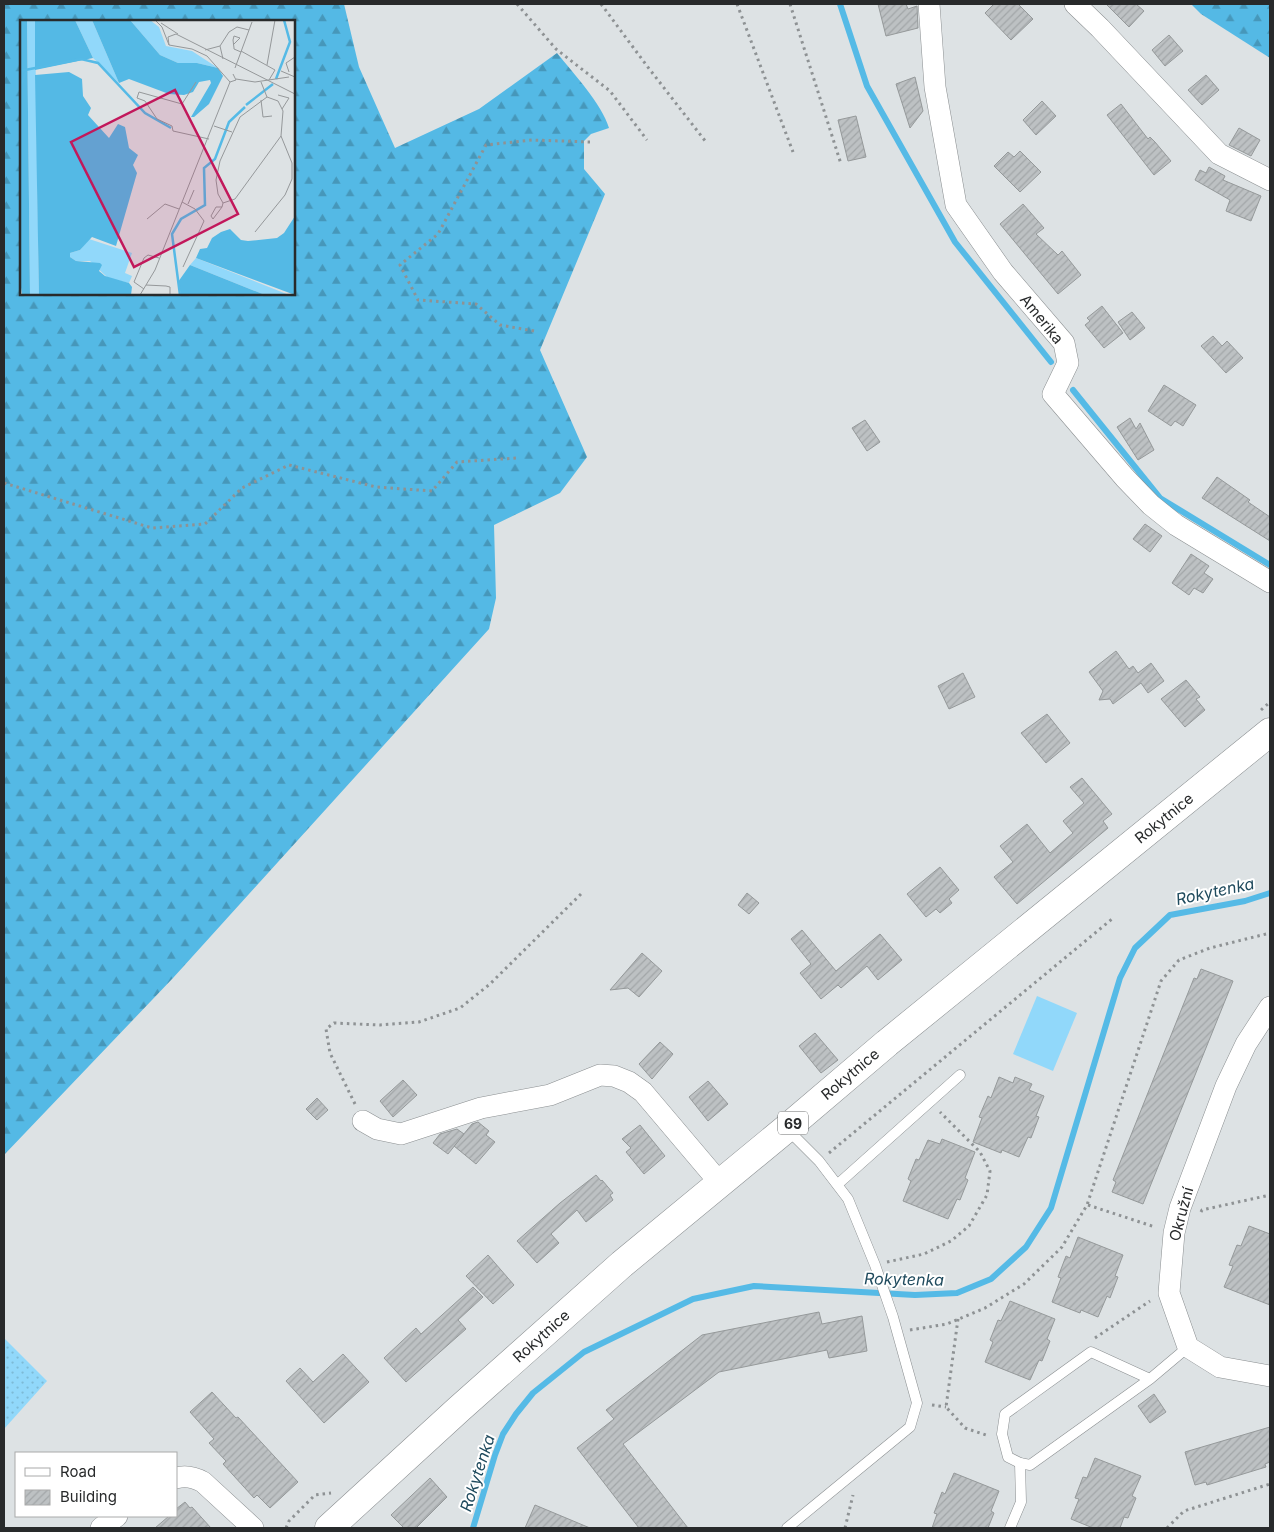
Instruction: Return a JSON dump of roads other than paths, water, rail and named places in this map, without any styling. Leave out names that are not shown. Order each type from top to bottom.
[{"type":"main road","name":"Rokytnice","points":[[329,1528],[585,1297],[887,1043],[1270,732]]},
{"type":"street","name":"Amerika","points":[[929,4],[936,87],[956,205],[1003,272],[1064,343],[1068,363],[1053,394],[1125,478],[1151,505],[1176,525],[1270,582]]},
{"type":"street","points":[[1075,4],[1219,154],[1270,180]]},
{"type":"street","name":"Okružní","points":[[1188,1347],[1169,1293],[1174,1233],[1180,1208],[1226,1086],[1246,1044],[1270,1006]]},
{"type":"street","points":[[363,1122],[377,1129],[401,1134],[481,1108],[550,1095],[600,1075],[614,1076],[629,1082],[643,1092],[720,1183]]},
{"type":"street","points":[[1188,1347],[1220,1367],[1270,1376]]},
{"type":"street","points":[[178,1477],[193,1477],[203,1482],[253,1528]]},
{"type":"street","points":[[101,1528],[115,1517]]},
{"type":"lane","points":[[838,1184],[960,1075]]},
{"type":"lane","points":[[787,1128],[820,1161],[848,1199],[876,1268],[893,1317],[917,1404],[910,1427],[788,1528]]},
{"type":"lane","points":[[1150,1378],[1091,1352],[1006,1414],[1002,1434],[1008,1456],[1020,1462],[1030,1464],[1150,1378],[1188,1347]]},
{"type":"lane","points":[[1010,1528],[1021,1502],[1020,1462]]},
{"type":"waterway","points":[[840,4],[867,86],[955,242],[1051,362]]},
{"type":"waterway","points":[[1073,390],[1160,498],[1270,565]]},
{"type":"waterway","name":"Rokytenka","points":[[473,1528],[503,1434],[533,1393],[584,1352],[693,1299],[754,1286],[915,1295],[957,1293],[991,1279],[1026,1247],[1051,1208],[1120,978],[1135,948],[1170,915],[1245,901],[1270,893]]}]
